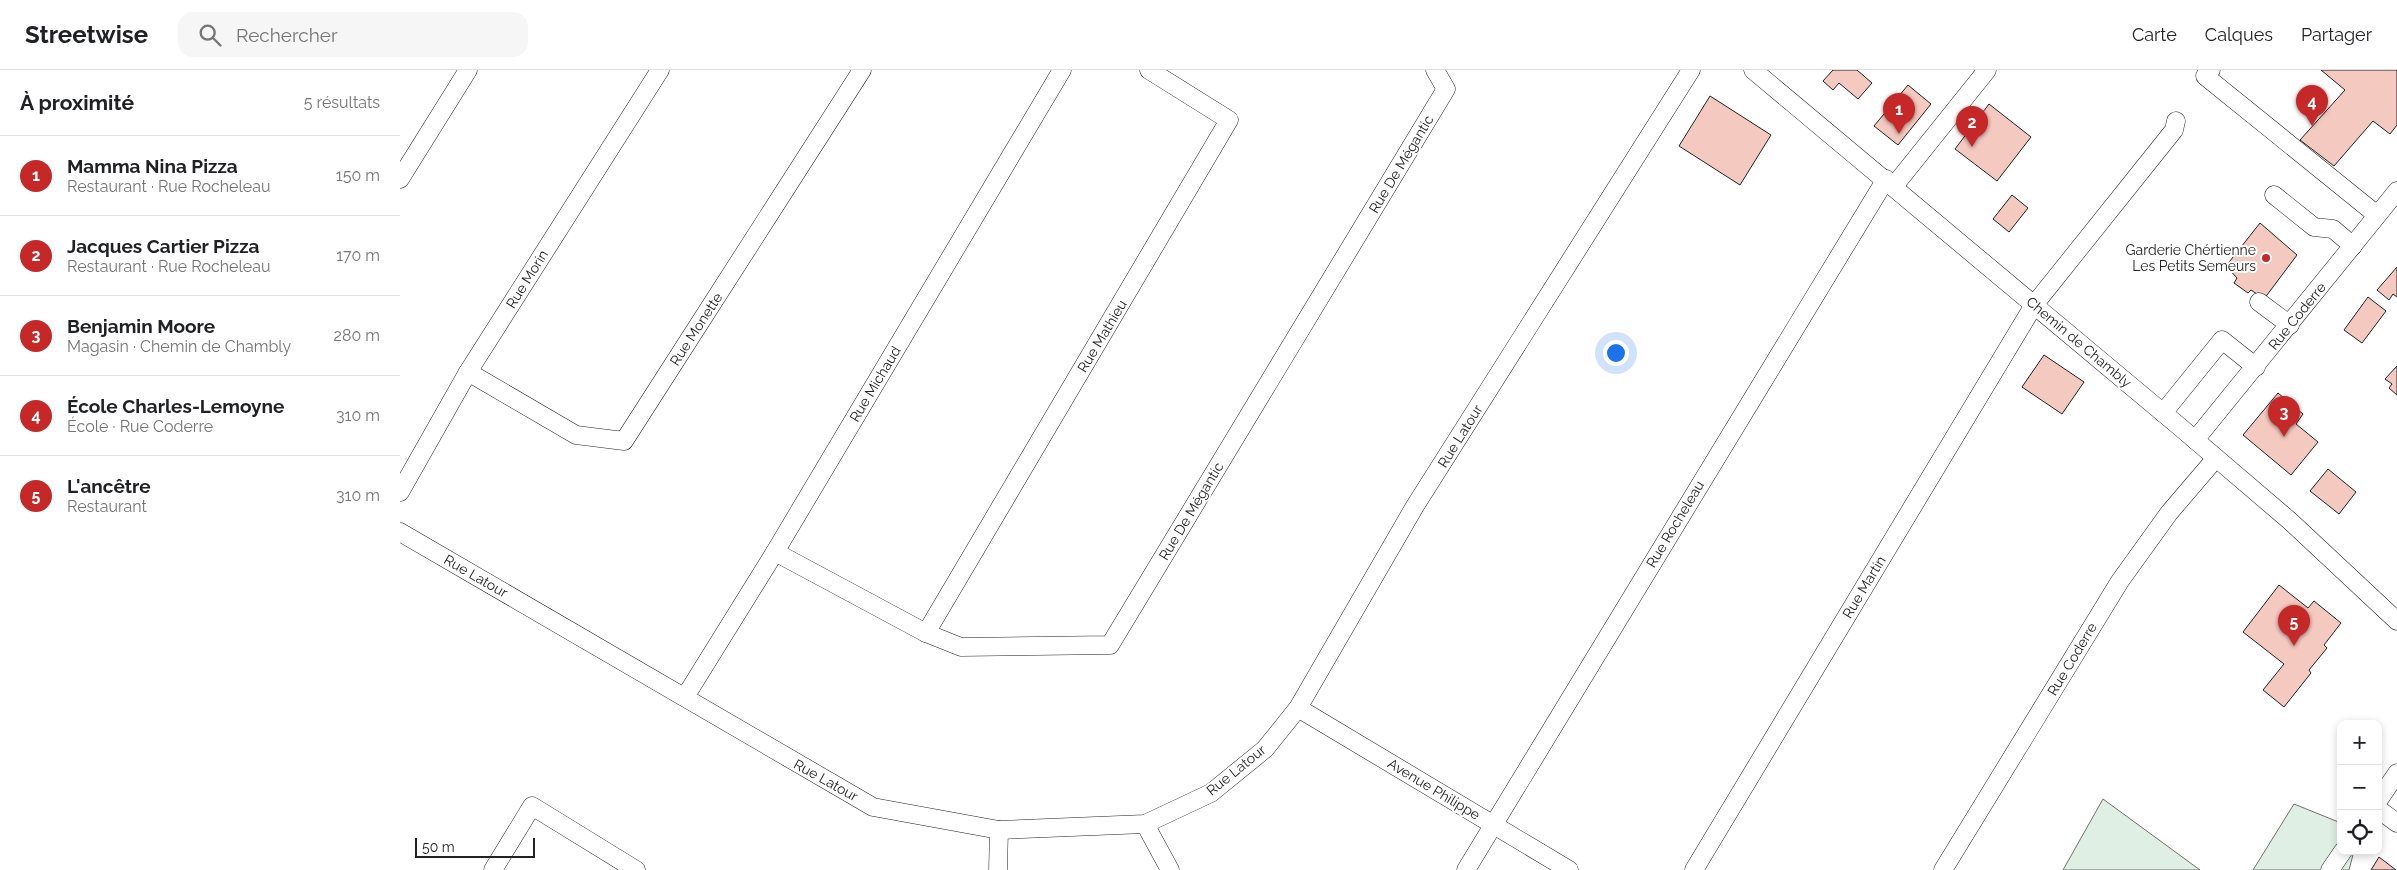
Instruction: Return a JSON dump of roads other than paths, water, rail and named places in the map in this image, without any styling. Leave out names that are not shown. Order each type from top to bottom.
[{"type":"street","points":[[400,179],[468,70]]},
{"type":"street","name":"Rue Morin","points":[[400,492],[468,372],[660,70]]},
{"type":"street","name":"Rue Monette","points":[[468,372],[576,435],[624,442],[862,70]]},
{"type":"street","name":"Rue Michaud","points":[[685,696],[775,552],[1062,70]]},
{"type":"street","name":"Rue Mathieu","points":[[926,633],[1230,120],[1149,70]]},
{"type":"street","name":"Rue De Mégantic","points":[[775,552],[926,633],[961,647],[1110,644],[1446,89],[1435,70]]},
{"type":"street","name":"Chemin de Chambly","points":[[1753,70],[1890,182],[2290,521],[2397,621]]},
{"type":"street","name":"Rue Rocheleau","points":[[1466,870],[1492,824],[1890,182],[1987,70]]},
{"type":"street","points":[[2211,70],[2205,76],[2377,215]]},
{"type":"street","name":"Rue Latour","points":[[400,532],[685,696],[784,757],[873,807],[999,830],[1145,824],[1211,793],[1265,749],[1298,708],[1415,506],[1688,71]]},
{"type":"street","name":"Rue Martin","points":[[1694,870],[2034,305],[2174,130],[2176,121]]},
{"type":"street","name":"Rue Coderre","points":[[2194,440],[2256,367],[2397,191]]},
{"type":"street","points":[[2274,195],[2314,227],[2333,229],[2353,246]]},
{"type":"street","points":[[2259,302],[2290,325]]},
{"type":"street","points":[[2163,413],[2222,340],[2256,367]]},
{"type":"street","name":"Rue Coderre","points":[[1944,870],[2120,581],[2169,513],[2216,458]]},
{"type":"street","name":"Avenue Philippe","points":[[1298,708],[1569,870]]},
{"type":"street","points":[[2382,795],[2397,773]]},
{"type":"street","points":[[493,870],[532,806],[636,870]]},
{"type":"street","points":[[2379,810],[2397,823]]},
{"type":"street","points":[[1145,824],[1170,870]]},
{"type":"street","points":[[998,870],[999,830]]},
{"type":"street","points":[[2330,870],[2340,855]]},
{"type":"place","name":"École Charles-Lemoyne","points":[[2312,126]]},
{"type":"place","name":"Mamma Nina Pizza","points":[[1899,134]]},
{"type":"place","name":"Jacques Cartier Pizza","points":[[1972,147]]},
{"type":"place","name":"Garderie Chértienne Les Petits Semeurs","points":[[2266,258]]},
{"type":"place","name":"Benjamin Moore","points":[[2284,437]]},
{"type":"place","name":"L'ancêtre","points":[[2294,646]]}]
